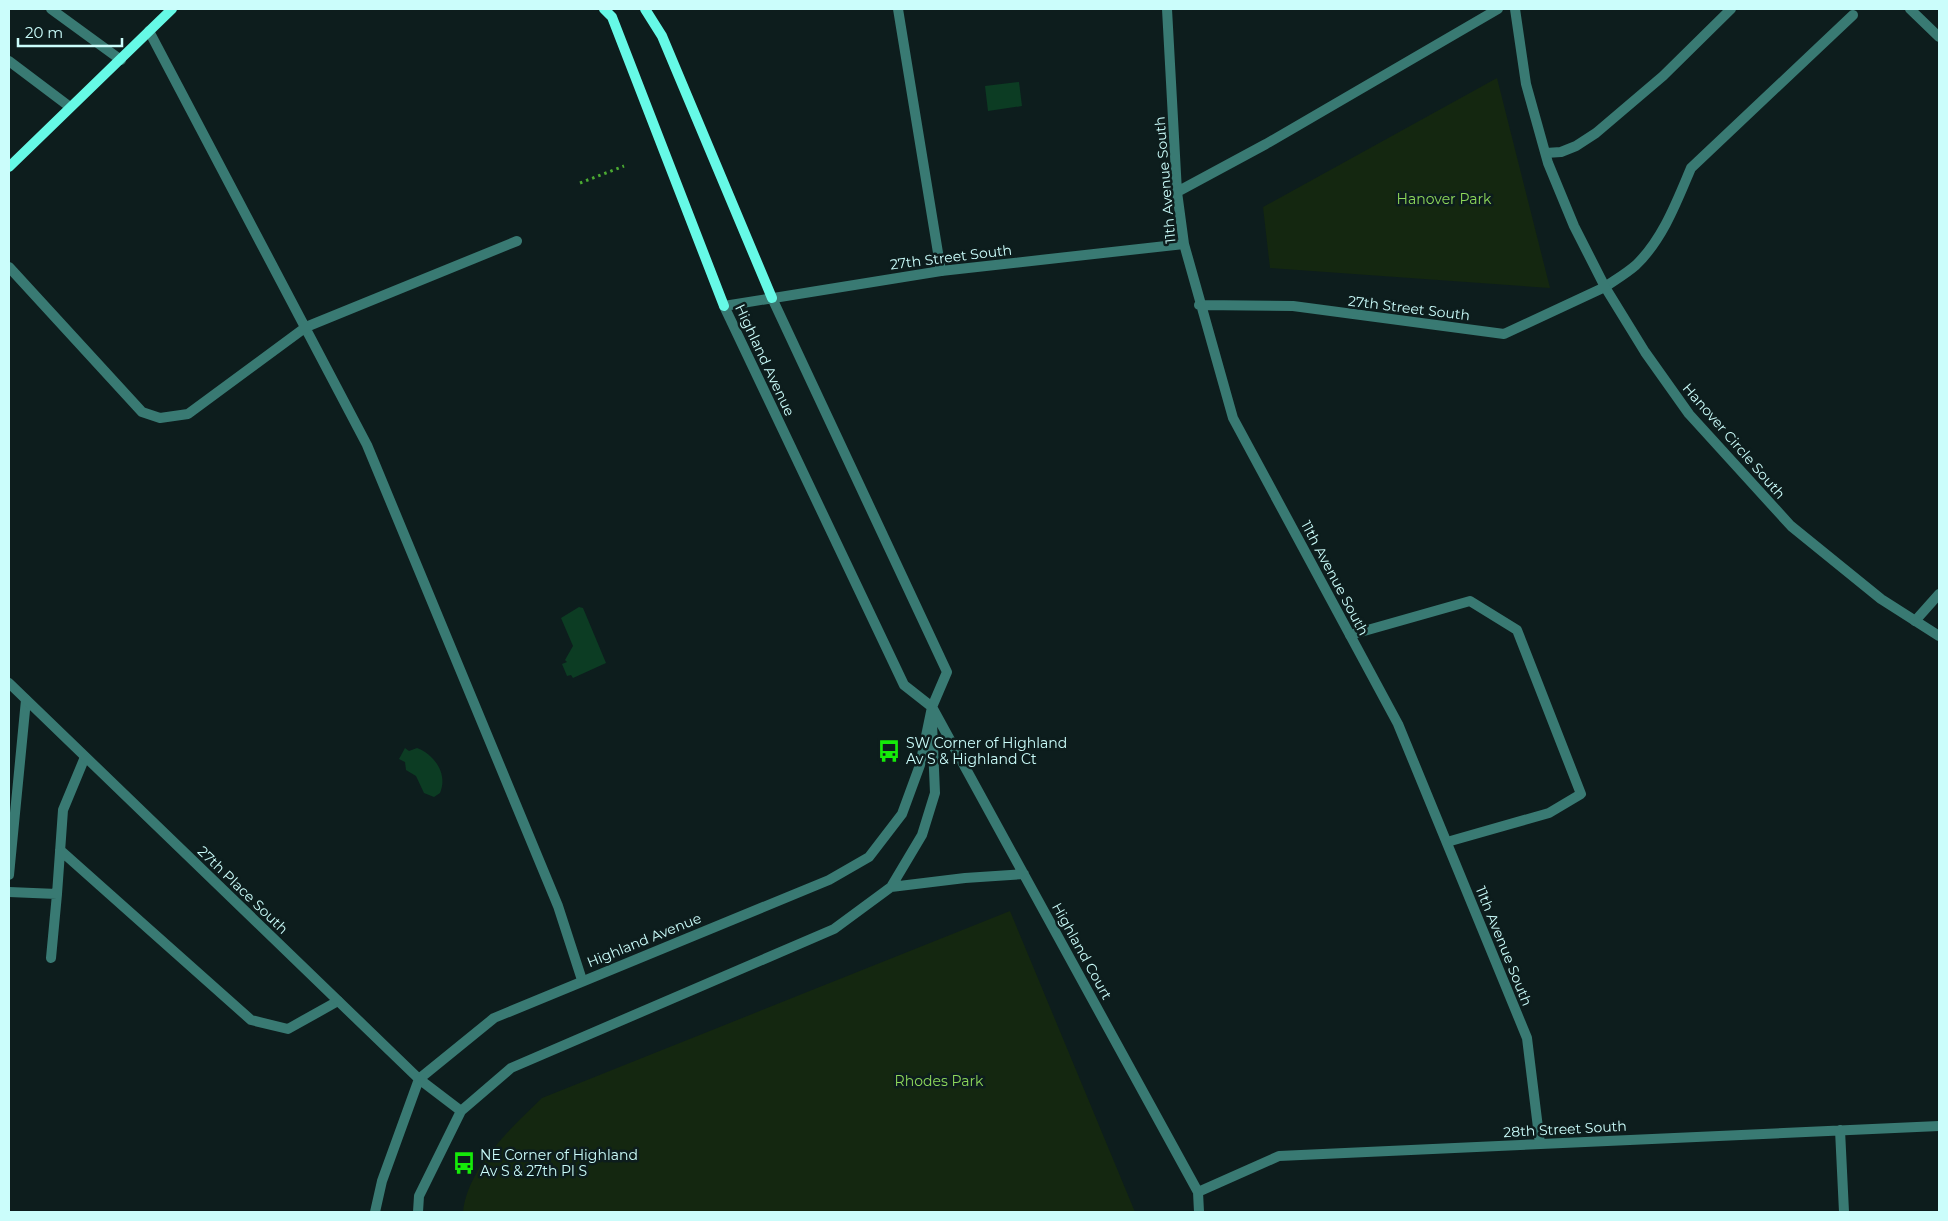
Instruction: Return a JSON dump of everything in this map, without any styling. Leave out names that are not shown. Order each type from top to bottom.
[{"type":"street","points":[[51,9],[121,60]]},
{"type":"street","points":[[9,167],[172,9]]},
{"type":"street","name":"Highland Avenue","points":[[418,1212],[419,1196],[461,1111],[511,1068],[834,929],[891,887],[922,835],[936,793],[932,707],[904,685],[724,306],[612,17],[604,9]]},
{"type":"street","name":"Highland Avenue","points":[[419,1079],[494,1018],[582,980],[829,880],[868,857],[902,814],[920,765],[932,707],[947,672],[772,298],[662,36],[646,9]]},
{"type":"street","points":[[898,9],[941,271]]},
{"type":"street","name":"11th Avenue South","points":[[1167,9],[1177,192],[1184,244],[1199,305],[1233,418],[1398,724],[1527,1038],[1540,1144]]},
{"type":"street","points":[[1177,192],[1266,144],[1498,9]]},
{"type":"street","name":"Hanover Circle South","points":[[1514,9],[1526,84],[1546,153],[1574,226],[1605,287],[1645,352],[1689,414],[1791,526],[1881,599],[1939,636]]},
{"type":"street","points":[[1546,153],[1561,152],[1576,146],[1596,133],[1663,76],[1731,9]]},
{"type":"street","points":[[1910,9],[1939,37]]},
{"type":"street","name":"27th Street South","points":[[1199,305],[1293,306],[1504,334],[1605,287],[1636,266],[1653,246],[1691,168],[1853,15]]},
{"type":"street","points":[[149,31],[306,327],[366,445],[414,555],[558,906],[582,980]]},
{"type":"street","points":[[9,61],[70,108]]},
{"type":"street","points":[[9,267],[142,412],[160,418],[188,414],[306,327],[517,241]]},
{"type":"street","name":"27th Street South","points":[[724,306],[941,271],[1184,244]]},
{"type":"street","points":[[1915,621],[1939,594]]},
{"type":"street","points":[[1350,636],[1470,601],[1517,630],[1581,794],[1549,813],[1446,842]]},
{"type":"street","name":"27th Place South","points":[[9,683],[419,1079],[461,1111]]},
{"type":"street","points":[[9,875],[26,700]]},
{"type":"street","name":"Highland Court","points":[[932,707],[1198,1192],[1199,1212]]},
{"type":"street","points":[[51,958],[63,810],[85,757]]},
{"type":"street","points":[[60,850],[250,1020],[288,1029],[338,1001]]},
{"type":"street","name":"Highland Avenue","points":[[891,887],[965,878],[1024,874]]},
{"type":"street","points":[[9,892],[57,894]]},
{"type":"street","points":[[375,1212],[382,1181],[419,1079]]},
{"type":"street","name":"28th Street South","points":[[1198,1192],[1280,1156],[1939,1126]]},
{"type":"street","points":[[1840,1130],[1844,1212]]},
{"type":"path","points":[[580,183],[624,166]]},
{"type":"green space","name":"Hanover Park","points":[[1497,78],[1550,288],[1270,268],[1263,207]]},
{"type":"green space","name":"Rhodes Park","points":[[1010,911],[1135,1212],[463,1212],[473,1179],[482,1164],[505,1135],[542,1098]]},
{"type":"shaded area","points":[[1019,82],[1022,106],[988,111],[985,86]]},
{"type":"shaded area","points":[[579,607],[583,608],[606,663],[573,678],[571,675],[567,676],[562,664],[567,662],[565,660],[573,646],[561,618]]},
{"type":"shaded area","points":[[405,748],[409,751],[417,748],[434,760],[441,772],[442,786],[440,793],[434,797],[424,793],[416,776],[406,770],[405,762],[399,759]]},
{"type":"place","name":"SW Corner of Highland Av S & Highland Ct","points":[[889,751]]},
{"type":"place","name":"NE Corner of Highland Av S & 27th Pl S","points":[[464,1163]]}]
